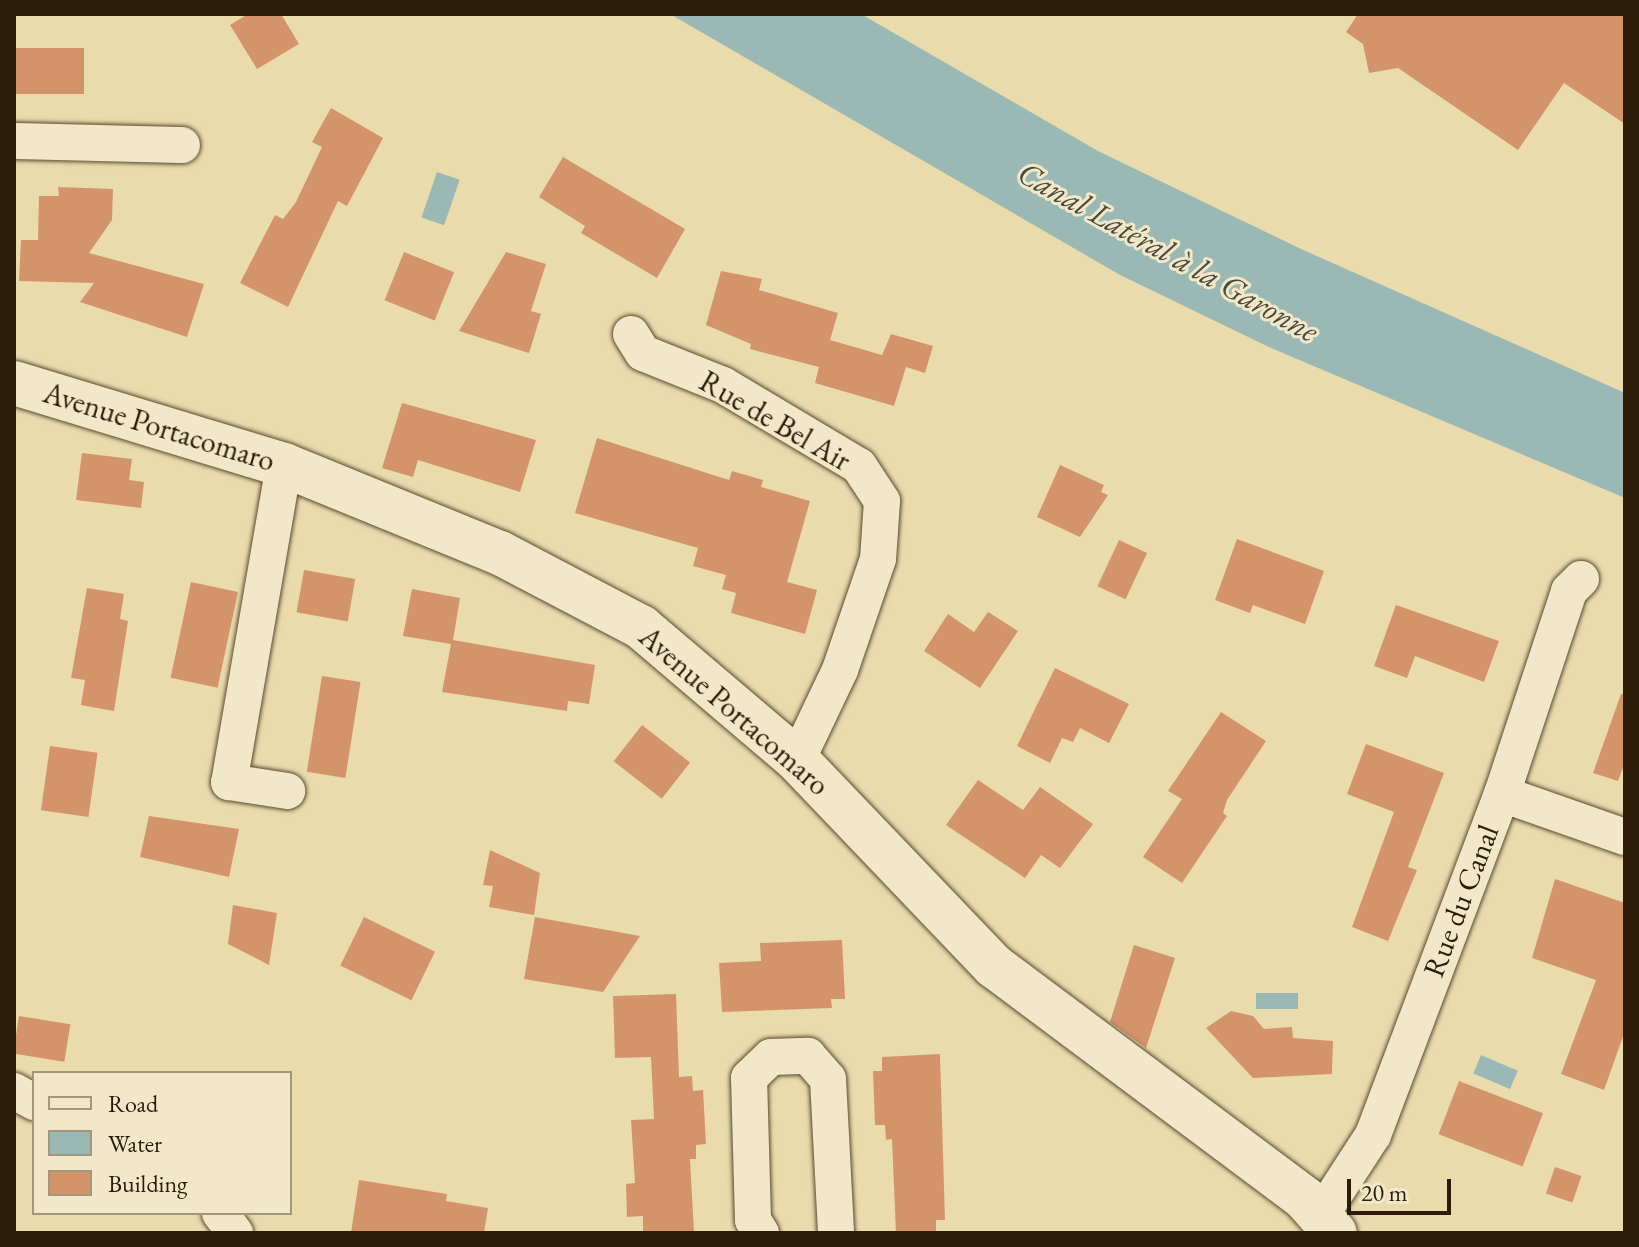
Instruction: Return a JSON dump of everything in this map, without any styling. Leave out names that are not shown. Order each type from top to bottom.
[{"type":"street","points":[[14,141],[182,145]]},
{"type":"street","name":"Rue de Bel Air","points":[[631,334],[643,353],[723,385],[859,466],[882,501],[878,559],[840,670],[797,760]]},
{"type":"street","name":"Avenue Portacomaro","points":[[14,383],[284,465],[500,553],[641,627],[797,760],[994,966],[1328,1224]]},
{"type":"street","points":[[284,465],[229,782],[287,791]]},
{"type":"street","name":"Rue du Canal","points":[[1328,1224],[1373,1135],[1502,794],[1569,591],[1581,579]]},
{"type":"street","points":[[1502,794],[1625,837]]},
{"type":"street","points":[[761,1233],[753,1220],[749,1078],[771,1057],[808,1056],[828,1079],[836,1233]]},
{"type":"street","points":[[14,1091],[32,1101]]},
{"type":"street","points":[[222,1215],[235,1233]]},
{"type":"water","name":"Canal Latéral à la Garonne","points":[[670,14],[861,14],[1098,151],[1301,249],[1625,393],[1625,498],[1271,348],[1120,275]]},
{"type":"water","points":[[437,172],[460,180],[444,225],[421,217]]},
{"type":"water","points":[[1256,993],[1298,993],[1298,1009],[1256,1009]]},
{"type":"water","points":[[1481,1055],[1518,1071],[1510,1089],[1473,1073]]},
{"type":"building","points":[[248,14],[281,14],[299,44],[257,69],[230,25]]},
{"type":"building","points":[[1358,14],[1625,14],[1625,124],[1564,83],[1518,150],[1398,68],[1369,73],[1363,44],[1346,32]]},
{"type":"building","points":[[14,48],[84,48],[84,94],[14,94]]},
{"type":"building","points":[[331,108],[383,138],[347,206],[338,201],[288,307],[240,283],[275,215],[283,219],[296,202],[322,147],[312,142]]},
{"type":"building","points":[[563,157],[685,229],[657,278],[581,233],[585,226],[539,197]]},
{"type":"building","points":[[58,187],[113,189],[112,220],[89,253],[204,284],[187,337],[80,302],[94,283],[19,281],[21,240],[38,240],[39,196],[59,196]]},
{"type":"building","points":[[404,252],[454,272],[435,320],[385,300]]},
{"type":"building","points":[[506,252],[546,264],[531,311],[541,314],[529,353],[459,331]]},
{"type":"building","points":[[721,271],[762,279],[759,290],[838,313],[830,340],[882,355],[891,334],[933,346],[925,373],[906,367],[894,406],[815,383],[819,367],[750,349],[751,344],[706,325]]},
{"type":"building","points":[[402,403],[536,440],[520,492],[418,460],[413,477],[382,468]]},
{"type":"building","points":[[597,438],[729,480],[732,471],[763,480],[761,487],[810,501],[787,582],[817,590],[805,634],[731,613],[736,593],[722,589],[726,575],[693,566],[698,548],[575,513]]},
{"type":"building","points":[[82,453],[132,459],[129,480],[144,482],[141,508],[76,500]]},
{"type":"building","points":[[1060,465],[1104,485],[1101,492],[1108,495],[1080,537],[1037,517]]},
{"type":"building","points":[[1237,539],[1324,571],[1305,624],[1253,605],[1250,613],[1215,600]]},
{"type":"building","points":[[1119,540],[1147,553],[1126,599],[1097,586]]},
{"type":"building","points":[[304,570],[355,579],[348,621],[297,612]]},
{"type":"building","points":[[191,582],[238,592],[218,688],[171,678]]},
{"type":"building","points":[[87,588],[124,594],[120,619],[128,621],[114,711],[81,705],[85,680],[71,678]]},
{"type":"building","points":[[412,589],[460,598],[453,640],[595,665],[589,704],[568,701],[567,711],[442,692],[451,644],[403,636]]},
{"type":"building","points":[[1396,605],[1499,641],[1484,682],[1415,656],[1407,678],[1374,666]]},
{"type":"building","points":[[988,612],[1018,631],[980,688],[924,651],[948,614],[974,632]]},
{"type":"building","points":[[1055,668],[1129,704],[1109,743],[1080,728],[1073,742],[1062,738],[1050,763],[1017,746]]},
{"type":"building","points":[[322,676],[361,682],[345,778],[307,772]]},
{"type":"building","points":[[1621,694],[1625,694],[1625,762],[1618,781],[1593,773]]},
{"type":"building","points":[[1221,712],[1266,741],[1227,800],[1223,813],[1227,816],[1182,883],[1143,857],[1182,799],[1168,791]]},
{"type":"building","points":[[642,725],[690,763],[662,799],[614,761]]},
{"type":"building","points":[[1366,744],[1444,773],[1408,867],[1417,870],[1388,941],[1352,927],[1394,812],[1347,794]]},
{"type":"building","points":[[50,746],[98,753],[88,817],[41,810]]},
{"type":"building","points":[[978,780],[1023,810],[1040,787],[1093,824],[1060,868],[1041,855],[1025,878],[946,825]]},
{"type":"building","points":[[149,816],[239,829],[229,877],[140,857]]},
{"type":"building","points":[[490,850],[540,873],[534,915],[489,907],[493,886],[483,885]]},
{"type":"building","points":[[1555,879],[1625,903],[1625,1031],[1604,1090],[1561,1074],[1596,980],[1532,958]]},
{"type":"building","points":[[233,905],[277,913],[269,965],[228,944]]},
{"type":"building","points":[[364,917],[435,952],[411,1000],[340,966]]},
{"type":"building","points":[[535,917],[640,936],[603,992],[524,979]]},
{"type":"building","points":[[842,940],[845,999],[831,999],[832,1008],[722,1012],[719,963],[761,961],[760,943]]},
{"type":"building","points":[[1134,945],[1175,958],[1146,1048],[1110,1022]]},
{"type":"building","points":[[676,994],[679,1077],[692,1076],[693,1091],[703,1090],[706,1144],[696,1145],[696,1159],[690,1159],[694,1233],[643,1233],[643,1216],[627,1217],[626,1184],[635,1183],[631,1120],[654,1119],[651,1057],[615,1058],[613,996]]},
{"type":"building","points":[[1231,1011],[1253,1016],[1264,1029],[1292,1027],[1293,1038],[1333,1041],[1332,1074],[1253,1078],[1206,1028]]},
{"type":"building","points":[[19,1016],[70,1024],[64,1062],[14,1054]]},
{"type":"building","points":[[940,1054],[945,1220],[936,1220],[936,1233],[896,1233],[892,1139],[886,1140],[885,1125],[875,1125],[873,1071],[882,1071],[882,1057]]},
{"type":"building","points":[[1459,1081],[1543,1113],[1523,1166],[1439,1134]]},
{"type":"building","points":[[1555,1167],[1581,1176],[1572,1203],[1546,1193]]},
{"type":"building","points":[[359,1180],[447,1194],[446,1201],[488,1208],[484,1233],[351,1233]]}]
